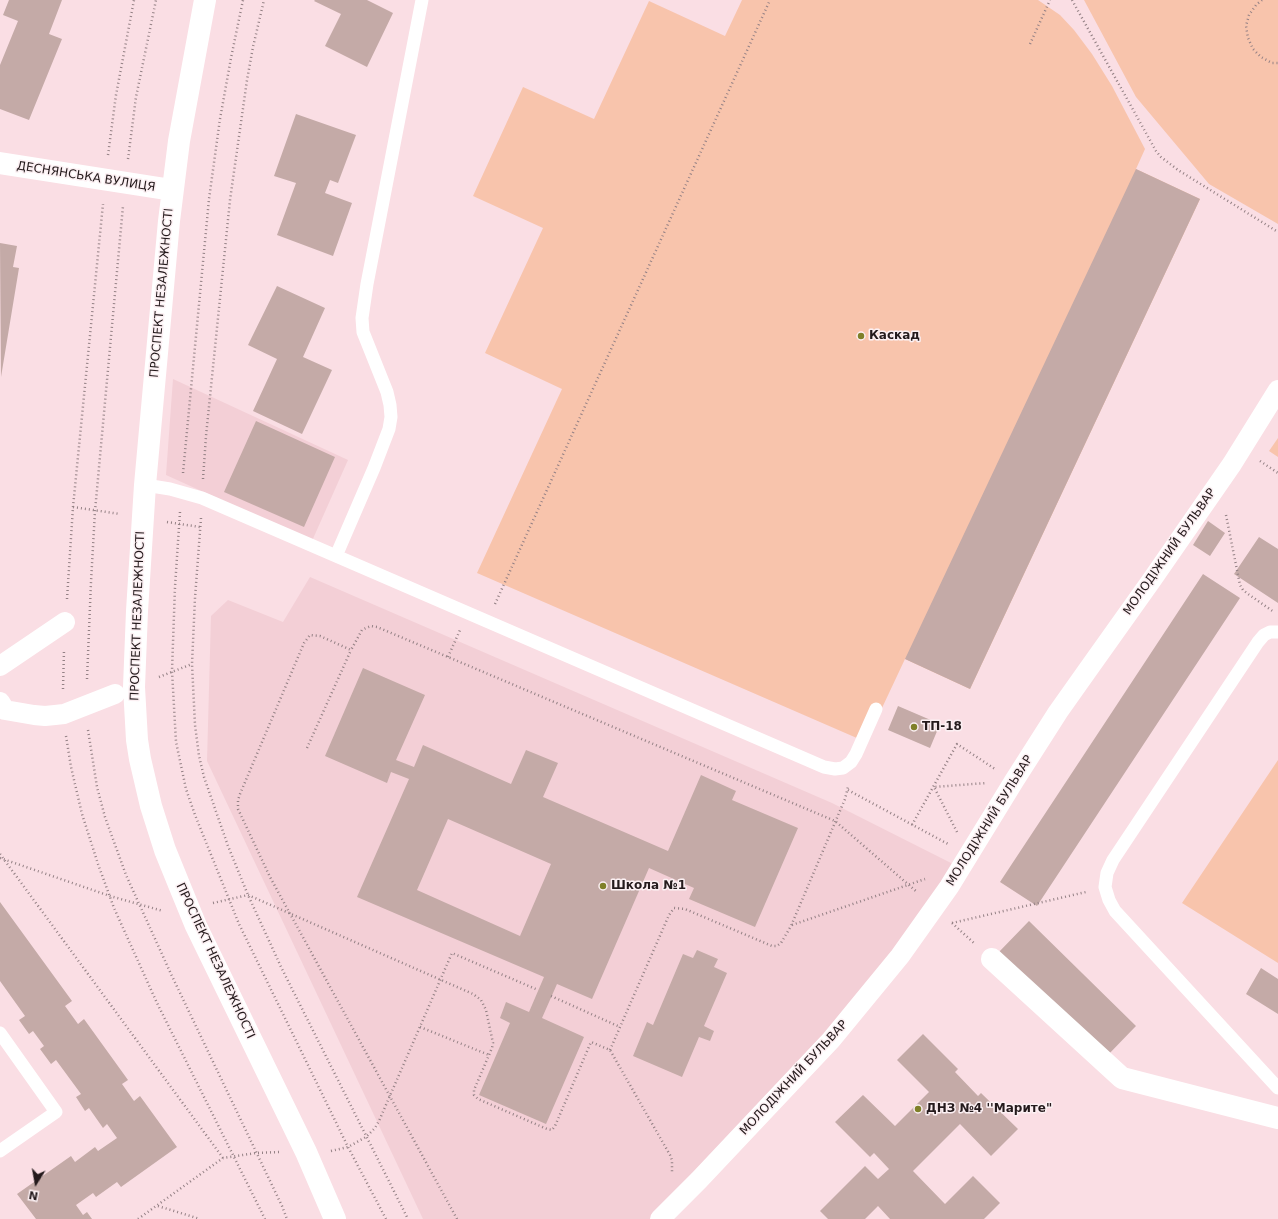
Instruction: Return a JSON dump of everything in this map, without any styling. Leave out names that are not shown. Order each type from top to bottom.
[{"type":"street","name":"ПРОСПЕКТ НЕЗАЛЕЖНОСТІ","points":[[205,0],[178,141],[172,190],[145,485],[134,687],[138,747],[144,781],[165,850],[196,926],[306,1152],[335,1219]]},
{"type":"street","name":"ДЕСНЯНСЬКА ВУЛИЦЯ","points":[[0,163],[172,190]]},
{"type":"street","name":"МОЛОДІЖНИЙ БУЛЬВАР","points":[[665,1214],[758,1119],[831,1040],[900,956],[935,908],[1086,670],[1242,450],[1278,390]]},
{"type":"street","points":[[0,666],[65,622]]},
{"type":"street","points":[[2,708],[34,715],[64,714],[115,694]]},
{"type":"street","points":[[992,959],[1122,1078],[1278,1118]]},
{"type":"lane","points":[[336,556],[374,468],[389,429],[391,417],[387,392],[364,332],[362,318],[422,0]]},
{"type":"lane","points":[[145,485],[182,492],[202,498],[824,767],[835,769],[843,768],[851,762],[876,709]]},
{"type":"lane","points":[[1278,632],[1270,632],[1264,635],[1258,642],[1113,860],[1107,873],[1105,887],[1109,900],[1115,911],[1278,1088]]},
{"type":"lane","points":[[0,1034],[56,1112],[0,1152]]},
{"type":"path","points":[[243,0],[221,111],[208,199],[200,284],[175,587],[172,671],[176,742],[181,770],[195,815],[239,924],[348,1147],[386,1219]]},
{"type":"path","points":[[264,0],[251,60],[230,200],[206,436],[192,664],[195,725],[199,756],[204,777],[217,817],[248,895],[282,969],[408,1219]]},
{"type":"path","points":[[487,622],[770,0]]},
{"type":"path","points":[[1030,44],[1050,0]]},
{"type":"path","points":[[1072,0],[1156,151],[1161,157],[1178,170],[1278,232]]},
{"type":"path","points":[[1262,0],[1256,5],[1250,15],[1246,26],[1248,38],[1253,49],[1261,58],[1272,63],[1278,63]]},
{"type":"path","points":[[1215,489],[1224,508],[1240,585],[1248,594],[1278,614]]},
{"type":"path","points":[[448,657],[467,613]]},
{"type":"path","points":[[307,748],[351,650],[362,630],[371,626],[377,627],[835,821],[992,959]]},
{"type":"path","points":[[351,650],[320,636],[310,635],[307,638],[240,794],[237,805],[270,877],[457,1219]]},
{"type":"path","points":[[158,677],[192,664]]},
{"type":"path","points":[[912,825],[957,744],[1014,782]]},
{"type":"path","points":[[934,787],[1014,782]]},
{"type":"path","points":[[934,787],[965,861]]},
{"type":"path","points":[[610,1050],[668,915],[674,908],[685,909],[772,946],[777,946],[781,943],[791,926],[848,790],[912,825],[965,861]]},
{"type":"path","points":[[0,854],[1,858],[223,1158]]},
{"type":"path","points":[[1,858],[110,896],[165,912]]},
{"type":"path","points":[[791,926],[909,885],[965,861]]},
{"type":"path","points":[[952,923],[1105,887]]},
{"type":"path","points":[[206,905],[248,895],[473,994],[481,1000],[486,1010],[492,1038],[492,1048],[474,1090],[474,1095],[478,1099],[546,1129],[552,1130],[555,1126],[591,1042],[610,1050],[672,1160],[665,1214]]},
{"type":"path","points":[[328,1151],[348,1147],[366,1137],[375,1128],[452,953],[538,990]]},
{"type":"path","points":[[551,996],[620,1027]]},
{"type":"path","points":[[420,1027],[489,1055]]},
{"type":"path","points":[[138,1219],[223,1158],[256,1153],[285,1152]]},
{"type":"path","points":[[158,1205],[200,1219]]},
{"type":"shaded area","name":"Каскад","points":[[742,0],[1038,0],[1060,15],[1074,30],[1092,54],[1112,86],[1145,149],[1136,169],[1200,199],[970,689],[905,659],[866,742],[477,573],[562,389],[485,353],[543,228],[473,196],[523,87],[594,119],[649,1],[725,36]]},
{"type":"shaded area","points":[[1084,0],[1278,0],[1278,224],[1209,184],[1136,97]]},
{"type":"shaded area","points":[[173,379],[348,460],[312,541],[166,475]]},
{"type":"shaded area","points":[[1278,438],[1278,457],[1269,451]]},
{"type":"shaded area","name":"Школа №1","points":[[310,577],[832,803],[953,864],[928,908],[828,1035],[652,1219],[423,1219],[207,761],[211,616],[228,600],[283,622]]},
{"type":"shaded area","points":[[1278,760],[1278,963],[1182,903]]},
{"type":"building","points":[[9,0],[62,0],[49,34],[62,39],[29,120],[0,109],[0,65],[18,21],[3,15]]},
{"type":"building","points":[[367,0],[393,13],[367,67],[325,46],[341,14],[314,1]]},
{"type":"building","points":[[296,114],[356,135],[338,183],[330,180],[325,193],[352,203],[333,256],[277,235],[296,183],[274,176]]},
{"type":"building","points":[[1136,169],[1200,199],[970,689],[905,659]]},
{"type":"building","points":[[0,243],[17,246],[13,267],[19,268],[1,377]]},
{"type":"building","points":[[277,286],[325,308],[303,357],[332,370],[302,434],[253,411],[277,359],[248,345]]},
{"type":"building","points":[[256,421],[335,457],[304,527],[224,492]]},
{"type":"building","points":[[1208,521],[1225,533],[1210,556],[1193,545]]},
{"type":"building","points":[[1259,537],[1278,549],[1278,603],[1234,574]]},
{"type":"building","points":[[1203,574],[1240,598],[1037,906],[1000,882]]},
{"type":"building","points":[[363,668],[425,695],[396,760],[414,767],[423,745],[511,784],[526,750],[558,763],[543,797],[668,851],[701,775],[736,791],[732,800],[798,828],[755,927],[689,899],[694,888],[649,868],[592,999],[557,984],[542,1018],[584,1037],[546,1124],[479,1095],[510,1023],[500,1018],[506,1002],[529,1012],[544,977],[357,897],[409,779],[391,772],[387,783],[325,756]],"holes":[[[448,819],[551,864],[520,936],[417,890]]]},
{"type":"building","name":"ТП-18","points":[[898,706],[940,724],[930,748],[888,730]]},
{"type":"building","points":[[0,902],[72,1001],[65,1006],[78,1024],[84,1019],[128,1080],[122,1084],[134,1101],[140,1096],[177,1147],[121,1187],[117,1182],[96,1197],[93,1193],[76,1205],[83,1215],[87,1212],[92,1219],[36,1219],[17,1194],[71,1156],[75,1162],[95,1147],[98,1151],[117,1138],[107,1124],[103,1128],[89,1108],[85,1111],[76,1097],[81,1094],[56,1060],[51,1064],[40,1049],[44,1046],[33,1031],[29,1034],[19,1020],[25,1016],[0,981]]},
{"type":"building","points":[[1029,921],[1136,1026],[1105,1058],[997,954]]},
{"type":"building","points":[[697,950],[718,959],[714,967],[727,973],[704,1026],[714,1031],[710,1041],[699,1037],[682,1077],[633,1056],[647,1022],[653,1025],[683,954],[693,958]]},
{"type":"building","points":[[1261,968],[1278,979],[1278,1014],[1246,994]]},
{"type":"building","points":[[923,1034],[958,1069],[955,1072],[978,1096],[981,1093],[1018,1129],[991,1156],[960,1124],[913,1171],[945,1204],[973,1176],[1000,1203],[984,1219],[890,1219],[878,1206],[865,1219],[828,1219],[820,1211],[865,1166],[878,1179],[889,1169],[874,1153],[870,1157],[835,1122],[863,1095],[895,1126],[929,1092],[897,1060]]},
{"type":"place","name":"Каскад","points":[[861,336]]},
{"type":"place","name":"ТП-18","points":[[914,727]]},
{"type":"place","name":"Школа №1","points":[[603,886]]},
{"type":"place","name":"ДНЗ №4 ''Марите\"","points":[[918,1109]]}]
